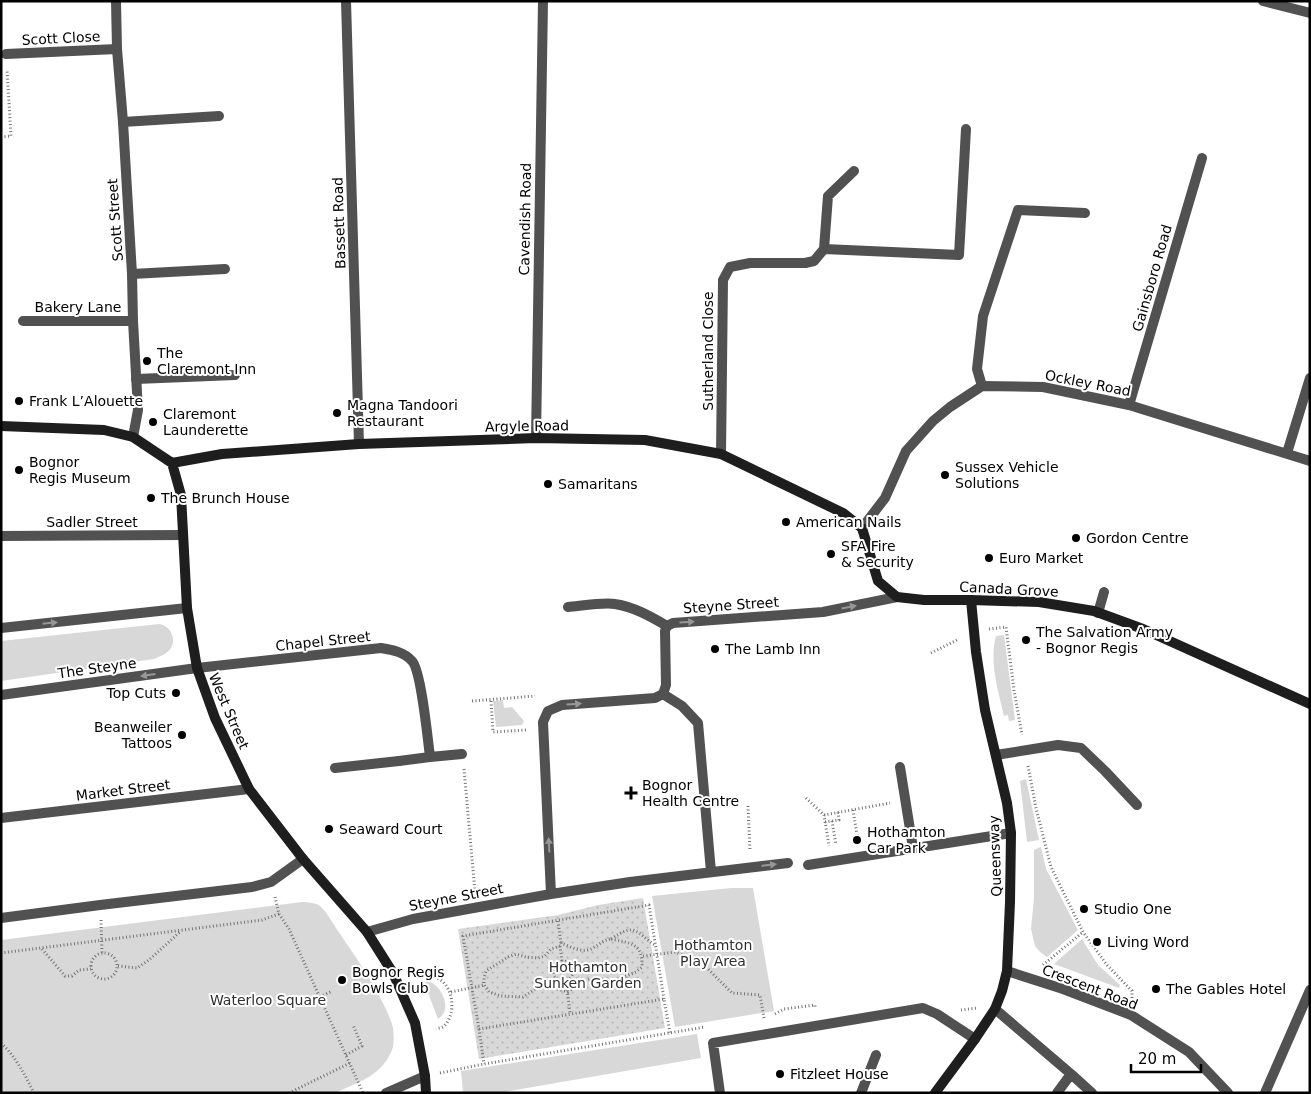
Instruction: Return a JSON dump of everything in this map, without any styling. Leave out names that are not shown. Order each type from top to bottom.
[{"type":"main road","points":[[1,426],[104,430],[133,437],[172,463]]},
{"type":"main road","name":"Argyle Road","points":[[172,463],[222,454],[359,444],[536,438],[645,440],[721,454],[843,512],[862,528]]},
{"type":"main road","name":"West Street","points":[[172,463],[181,495],[187,608],[196,668],[214,718],[249,789],[304,859],[367,932],[393,973],[415,1024],[425,1076],[426,1093]]},
{"type":"main road","points":[[862,528],[878,581],[897,597]]},
{"type":"main road","name":"Canada Grove","points":[[897,597],[924,600],[1039,602],[1098,613],[1143,629],[1310,704]]},
{"type":"main road","name":"Queensway","points":[[935,1093],[995,1009],[1007,971],[1011,833],[1007,803],[985,710],[976,652],[971,600]]},
{"type":"street","name":"Scott Street","points":[[116,1],[117,48],[124,122],[138,410],[133,437]]},
{"type":"street","name":"Bassett Road","points":[[346,1],[359,444]]},
{"type":"street","name":"Cavendish Road","points":[[536,438],[543,1]]},
{"type":"street","points":[[1263,1],[1310,12]]},
{"type":"street","name":"Scott Close","points":[[6,54],[117,48]]},
{"type":"street","points":[[124,122],[219,116]]},
{"type":"street","points":[[854,171],[828,196],[824,249],[959,254],[966,129]]},
{"type":"street","name":"Gainsboro Road","points":[[1129,405],[1202,158]]},
{"type":"street","points":[[862,528],[885,498],[906,451],[932,421],[982,386],[977,369],[983,316],[1018,210],[1086,213]]},
{"type":"street","name":"Sutherland Close","points":[[721,454],[722,280],[730,267],[750,263],[805,263],[814,261],[824,249]]},
{"type":"street","points":[[132,274],[225,269]]},
{"type":"street","name":"Bakery Lane","points":[[23,321],[133,321]]},
{"type":"street","points":[[136,379],[235,375]]},
{"type":"street","points":[[1287,453],[1310,378]]},
{"type":"street","name":"Ockley Road","points":[[982,386],[1043,387],[1129,405],[1310,461]]},
{"type":"street","name":"Sadler Street","points":[[1,536],[183,535]]},
{"type":"street","points":[[1098,613],[1104,592]]},
{"type":"street","name":"Steyne Street","points":[[663,694],[666,685],[665,631],[666,626],[673,623],[823,612],[897,597]]},
{"type":"street","points":[[568,606],[614,603],[646,614],[666,626]]},
{"type":"street","points":[[1,628],[187,608]]},
{"type":"street","name":"Chapel Street","points":[[196,668],[381,648],[400,652],[414,662],[420,683],[430,757]]},
{"type":"street","name":"The Steyne","points":[[1,695],[196,668]]},
{"type":"street","points":[[551,894],[543,722],[548,711],[562,706],[655,698],[663,694],[682,706],[698,723],[711,872]]},
{"type":"street","points":[[996,755],[1058,745],[1081,748],[1137,806]]},
{"type":"street","points":[[336,768],[462,754]]},
{"type":"street","points":[[900,767],[914,848]]},
{"type":"street","name":"Market Street","points":[[1,818],[249,789]]},
{"type":"street","points":[[808,865],[1011,833]]},
{"type":"street","points":[[1,918],[100,904],[252,887],[271,882],[304,859]]},
{"type":"street","name":"Steyne Street","points":[[367,932],[413,919],[551,894],[630,882],[788,863]]},
{"type":"street","name":"Crescent Road","points":[[1007,971],[1063,989],[1131,1015],[1189,1052],[1228,1093]]},
{"type":"street","points":[[1265,1093],[1310,990]]},
{"type":"street","points":[[720,1093],[713,1043],[923,1008],[937,1014],[975,1039]]},
{"type":"street","points":[[995,1009],[1092,1093]]},
{"type":"street","points":[[861,1093],[876,1055]]},
{"type":"street","points":[[1057,1093],[1071,1074]]},
{"type":"street","points":[[386,1093],[425,1076]]},
{"type":"path","points":[[1,137],[11,136],[6,54]]},
{"type":"path","points":[[1006,627],[1014,690],[1025,750],[1036,808],[1051,867],[1083,932],[1107,965],[1132,991],[1131,1015]]},
{"type":"path","points":[[931,653],[952,642]]},
{"type":"path","points":[[472,701],[535,696]]},
{"type":"path","points":[[490,702],[493,732],[543,728]]},
{"type":"path","points":[[462,754],[476,908]]},
{"type":"path","points":[[806,798],[824,815],[835,861]]},
{"type":"path","points":[[824,815],[895,802]]},
{"type":"path","points":[[748,806],[750,868]]},
{"type":"path","points":[[853,810],[861,857]]},
{"type":"path","points":[[825,822],[839,820],[838,812]]},
{"type":"path","points":[[832,821],[835,861]]},
{"type":"path","points":[[271,882],[280,914],[289,929],[364,1093]]},
{"type":"path","points":[[425,1076],[484,1064],[670,1033],[649,905],[464,936],[484,1064]]},
{"type":"path","points":[[1,953],[262,920],[280,914]]},
{"type":"path","points":[[558,921],[562,962]]},
{"type":"path","points":[[568,992],[546,986],[538,987],[522,997],[501,996],[488,992],[484,985],[484,978],[486,971],[516,954],[538,958],[546,956],[551,949],[560,945],[586,951],[604,940],[629,929],[642,934],[656,945]]},
{"type":"path","points":[[118,966],[137,968],[149,960],[182,930]]},
{"type":"path","points":[[1026,977],[1083,932]]},
{"type":"path","points":[[568,992],[587,980],[596,979],[612,982],[636,972],[642,967],[643,956],[634,944],[611,938]]},
{"type":"path","points":[[101,941],[102,953]]},
{"type":"path","points":[[41,948],[65,976],[72,976],[79,970],[92,969]]},
{"type":"path","points":[[643,956],[676,952],[707,968],[732,993],[760,995],[764,1018]]},
{"type":"path","points":[[102,953],[115,957],[118,966],[115,974],[107,979],[99,978],[92,969],[92,960],[102,953]]},
{"type":"path","points":[[559,962],[568,963],[572,968],[572,974],[566,980],[559,980],[554,976],[554,967],[559,962]]},
{"type":"path","points":[[414,974],[427,974],[436,978],[443,982],[451,992],[451,1014],[444,1026],[436,1029]]},
{"type":"path","points":[[566,980],[570,1013]]},
{"type":"path","points":[[451,992],[484,985]]},
{"type":"path","points":[[320,997],[332,990]]},
{"type":"path","points":[[479,1029],[664,999]]},
{"type":"path","points":[[346,1055],[362,1046],[353,1025]]},
{"type":"path","points":[[1,1044],[8,1049],[23,1071],[34,1093]]},
{"type":"path","points":[[289,1093],[350,1063]]},
{"type":"green space","points":[[159,624],[169,629],[173,644],[168,652],[154,659],[1,681],[1,641]]},
{"type":"green space","points":[[1004,635],[1015,720],[1009,721],[1008,715],[1004,716],[993,656],[996,636]]},
{"type":"green space","points":[[503,700],[504,708],[512,707],[524,721],[522,725],[496,727],[493,701]]},
{"type":"green space","points":[[1026,779],[1039,840],[1027,842],[1020,781]]},
{"type":"green space","points":[[1041,847],[1046,869],[1078,930],[1047,957],[1035,946],[1031,929],[1034,898],[1034,850]]},
{"type":"green space","name":"Hothamton Play Area","points":[[731,888],[753,888],[774,1011],[675,1027],[652,896]]},
{"type":"green space","name":"Hothamton Sunken Garden","points":[[643,898],[665,1028],[479,1059],[458,929],[558,915],[598,905]]},
{"type":"green space","name":"Waterloo Square","points":[[302,902],[318,905],[327,914],[374,987],[392,1024],[393,1047],[389,1057],[370,1076],[335,1093],[1,1093],[1,940]]},
{"type":"green space","points":[[1082,939],[1098,965],[1120,985],[1119,988],[1054,964]]},
{"type":"green space","points":[[425,980],[436,986],[444,997],[445,1009],[443,1015],[438,1019],[425,985]]},
{"type":"green space","points":[[697,1034],[701,1058],[498,1093],[463,1093],[461,1071]]},
{"type":"place","name":"The Claremont Inn","points":[[147,361]]},
{"type":"place","name":"Frank L’Alouette","points":[[19,401]]},
{"type":"place","name":"Magna Tandoori Restaurant","points":[[337,413]]},
{"type":"place","name":"Claremont Launderette","points":[[153,422]]},
{"type":"place","name":"Bognor Regis Museum","points":[[19,470]]},
{"type":"place","name":"Sussex Vehicle Solutions","points":[[945,475]]},
{"type":"place","name":"Samaritans","points":[[548,484]]},
{"type":"place","name":"The Brunch House","points":[[151,498]]},
{"type":"place","name":"American Nails","points":[[786,522]]},
{"type":"place","name":"Gordon Centre","points":[[1076,538]]},
{"type":"place","name":"SFA Fire & Security","points":[[831,554]]},
{"type":"place","name":"Euro Market","points":[[989,558]]},
{"type":"place","name":"The Salvation Army - Bognor Regis","points":[[1026,640]]},
{"type":"place","name":"The Lamb Inn","points":[[715,649]]},
{"type":"place","name":"Top Cuts","points":[[176,693]]},
{"type":"place","name":"Beanweiler Tattoos","points":[[182,735]]},
{"type":"place","name":"Bognor Health Centre","points":[[631,793]]},
{"type":"place","name":"Seaward Court","points":[[329,829]]},
{"type":"place","name":"Hothamton Car Park","points":[[857,840]]},
{"type":"place","name":"Studio One","points":[[1084,909]]},
{"type":"place","name":"Living Word","points":[[1097,942]]},
{"type":"place","name":"Bognor Regis Bowls Club","points":[[342,980]]},
{"type":"place","name":"The Gables Hotel","points":[[1156,989]]},
{"type":"place","name":"Fitzleet House","points":[[780,1074]]}]
